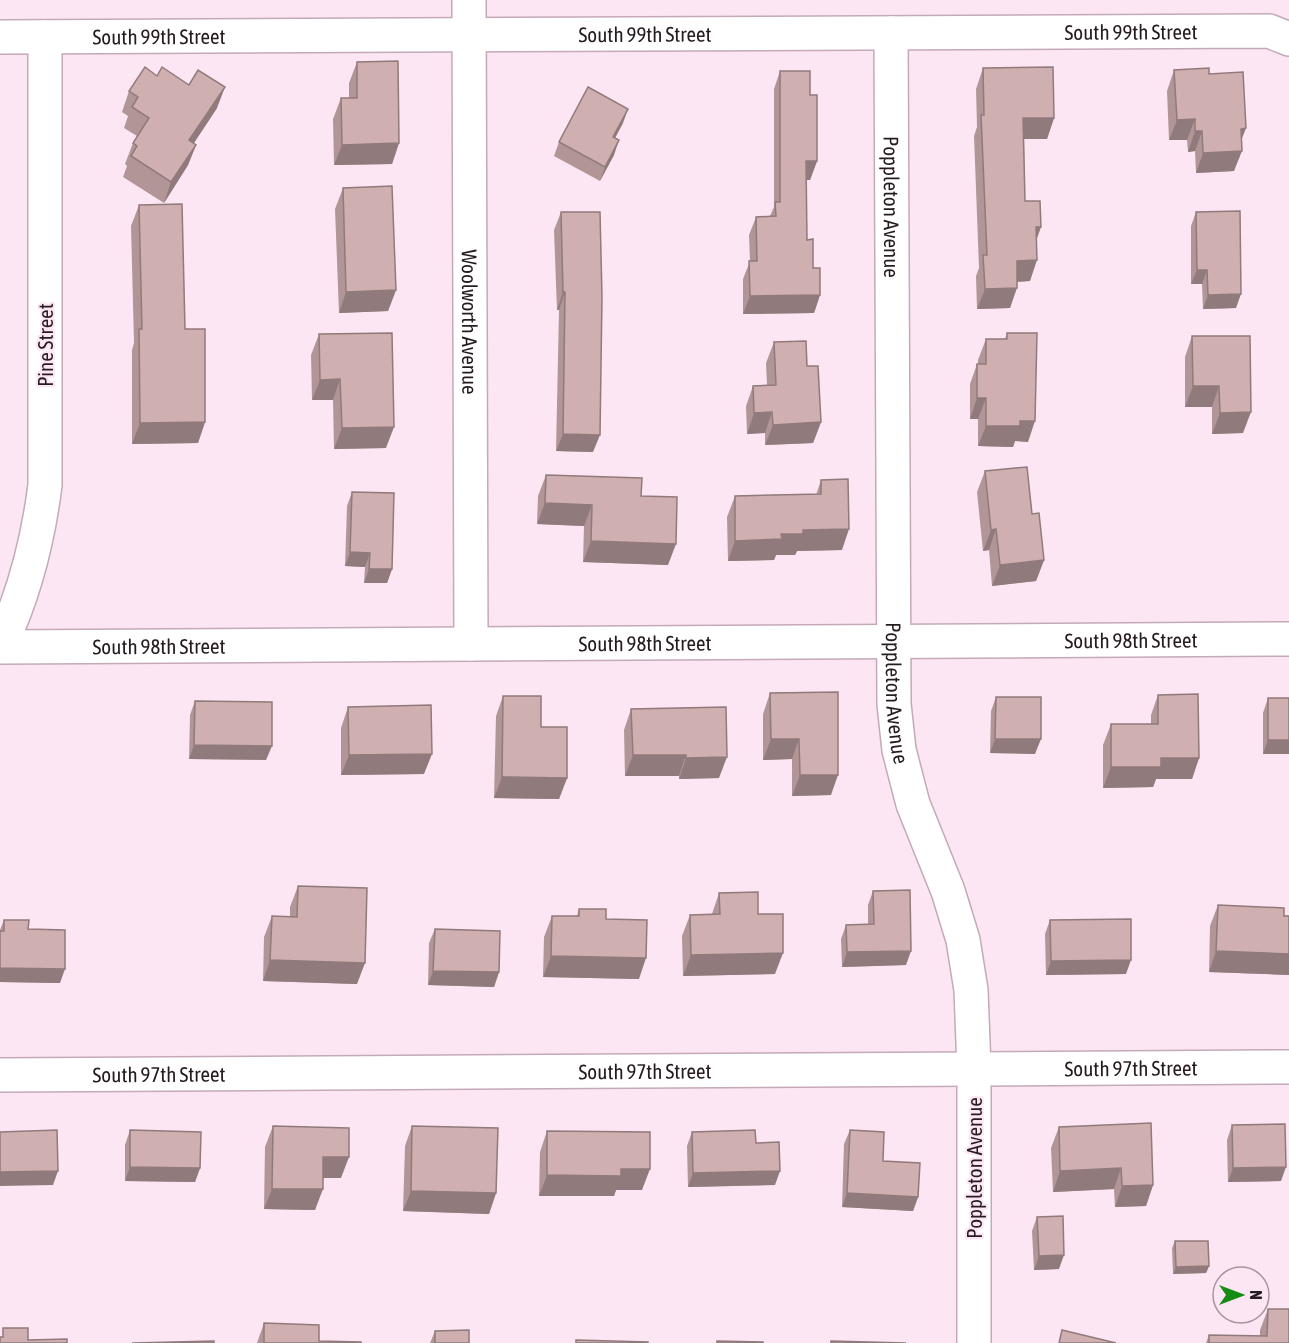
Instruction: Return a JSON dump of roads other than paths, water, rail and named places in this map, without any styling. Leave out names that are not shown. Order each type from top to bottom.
[{"type":"street","name":"Woolworth Avenue","points":[[469,0],[471,644]]},
{"type":"street","name":"South 99th Street","points":[[0,37],[1269,31],[1289,39]]},
{"type":"street","name":"Poppleton Avenue","points":[[891,33],[894,704],[899,750],[914,804],[948,891],[963,940],[971,990],[974,1069],[974,1343]]},
{"type":"street","name":"Pine Street","points":[[0,647],[14,618],[32,559],[41,520],[45,485],[45,37]]},
{"type":"street","name":"South 98th Street","points":[[0,647],[1289,639]]},
{"type":"street","name":"South 97th Street","points":[[0,1074],[1289,1067]]}]
